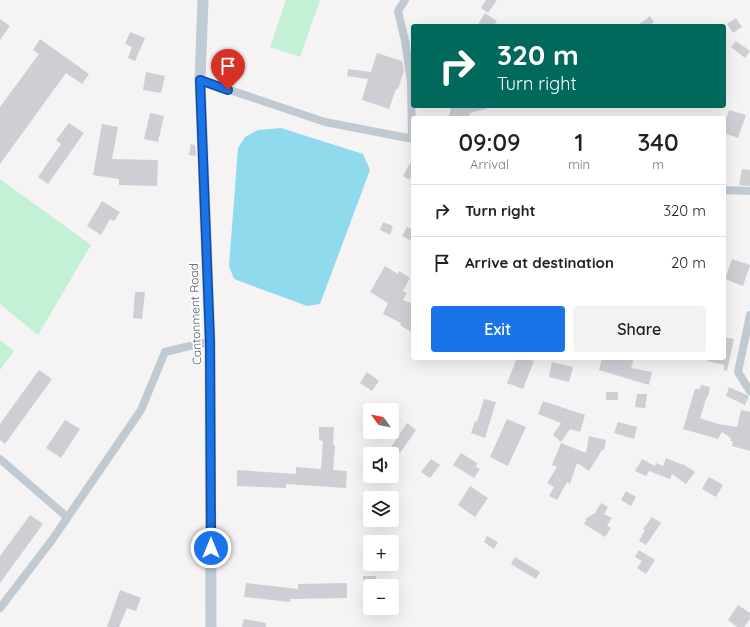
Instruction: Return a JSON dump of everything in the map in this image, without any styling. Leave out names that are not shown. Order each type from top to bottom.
[{"type":"street","name":"Cantonment Road","points":[[203,0],[200,80],[210,342],[211,627]]},
{"type":"street","points":[[405,0],[398,10],[405,41],[411,82]]},
{"type":"street","points":[[200,80],[325,122],[411,139]]},
{"type":"street","points":[[726,190],[750,191]]},
{"type":"street","points":[[750,315],[738,372],[750,391]]},
{"type":"street","points":[[0,608],[52,540],[66,517],[141,410],[165,352],[210,342]]},
{"type":"street","points":[[0,459],[66,517]]},
{"type":"green space","points":[[286,0],[320,0],[300,57],[270,47]]},
{"type":"green space","points":[[0,179],[91,245],[38,335],[0,304]]},
{"type":"green space","points":[[0,340],[14,351],[0,370]]},
{"type":"water","points":[[281,128],[363,154],[370,170],[320,304],[307,306],[234,279],[229,266],[238,148],[245,137],[258,130]]},
{"type":"building","points":[[486,0],[497,0],[488,13],[481,8]]},
{"type":"building","points":[[485,13],[497,21],[495,24],[478,24]]},
{"type":"building","points":[[650,16],[654,22],[652,24],[640,24]]},
{"type":"building","points":[[736,18],[742,27],[733,33],[727,24]]},
{"type":"building","points":[[0,19],[10,26],[0,40]]},
{"type":"building","points":[[130,32],[145,38],[135,61],[128,58],[132,47],[125,44]]},
{"type":"building","points":[[40,39],[89,74],[82,84],[66,73],[0,164],[0,107],[39,54],[33,50]]},
{"type":"building","points":[[736,41],[750,51],[745,58],[731,47]]},
{"type":"building","points":[[377,53],[402,61],[404,71],[389,109],[362,100],[368,79],[347,76],[348,69],[371,72]]},
{"type":"building","points":[[146,72],[165,76],[161,93],[143,90]]},
{"type":"building","points":[[451,108],[486,109],[470,113],[469,116],[449,116]]},
{"type":"building","points":[[729,110],[746,115],[738,138],[726,134],[726,119]]},
{"type":"building","points":[[150,113],[164,116],[158,142],[144,139]]},
{"type":"building","points":[[69,123],[84,133],[48,184],[38,177],[61,144],[56,140]]},
{"type":"building","points":[[102,124],[118,127],[112,159],[158,160],[157,186],[119,185],[119,179],[93,175]]},
{"type":"building","points":[[191,144],[195,145],[196,156],[189,155]]},
{"type":"building","points":[[411,162],[411,176],[409,180],[403,176]]},
{"type":"building","points":[[742,169],[750,170],[750,186],[739,185]]},
{"type":"building","points":[[102,201],[120,212],[114,221],[110,219],[101,235],[87,226]]},
{"type":"building","points":[[383,222],[393,226],[390,235],[380,230]]},
{"type":"building","points":[[407,227],[411,229],[411,241],[402,236]]},
{"type":"building","points":[[732,259],[750,265],[743,286],[726,279]]},
{"type":"building","points":[[385,266],[398,274],[399,271],[410,278],[403,291],[407,293],[403,300],[411,303],[411,332],[400,325],[401,323],[383,314],[388,303],[370,292]]},
{"type":"building","points":[[135,292],[145,292],[142,319],[133,318]]},
{"type":"building","points":[[726,337],[734,339],[727,371],[724,370],[724,365],[707,361],[726,360]]},
{"type":"building","points":[[516,360],[534,361],[523,389],[507,383]]},
{"type":"building","points":[[602,360],[633,360],[631,368],[652,372],[649,385],[599,370]]},
{"type":"building","points":[[552,362],[573,367],[569,382],[549,377]]},
{"type":"building","points":[[39,370],[52,379],[5,444],[0,440],[0,424]]},
{"type":"building","points":[[367,372],[379,381],[372,391],[360,383]]},
{"type":"building","points":[[701,385],[710,387],[700,418],[718,424],[737,427],[741,410],[750,412],[750,451],[732,446],[733,441],[730,441],[731,438],[722,432],[718,439],[683,429],[695,389],[700,389]]},
{"type":"building","points":[[729,387],[749,396],[745,405],[726,396]]},
{"type":"building","points":[[606,392],[618,392],[618,400],[606,400]]},
{"type":"building","points":[[637,394],[647,394],[645,408],[635,407]]},
{"type":"building","points":[[484,399],[496,402],[485,438],[471,433],[475,421],[477,422]]},
{"type":"building","points":[[543,401],[585,415],[580,432],[570,429],[561,442],[553,435],[561,423],[538,414]]},
{"type":"building","points":[[507,419],[526,427],[508,466],[490,457]]},
{"type":"building","points":[[65,420],[80,429],[61,458],[46,448]]},
{"type":"building","points":[[618,422],[637,427],[634,439],[614,433]]},
{"type":"building","points":[[407,423],[416,430],[400,453],[399,447],[391,447],[396,439],[399,439],[399,435]]},
{"type":"building","points":[[319,427],[334,427],[333,445],[335,445],[333,470],[347,471],[346,488],[286,484],[286,488],[237,486],[237,470],[296,474],[296,467],[321,469],[323,441],[319,440]]},
{"type":"building","points":[[589,436],[606,440],[604,450],[602,450],[589,471],[577,463],[570,484],[567,482],[557,500],[549,496],[554,487],[547,483],[557,467],[552,465],[561,443],[586,453]]},
{"type":"building","points":[[461,453],[477,463],[476,467],[480,469],[474,478],[453,465]]},
{"type":"building","points":[[666,458],[683,464],[695,472],[686,484],[672,474],[670,479],[649,471],[646,476],[635,471],[642,459],[655,466],[656,463],[663,466]]},
{"type":"building","points":[[431,459],[440,465],[430,478],[421,472]]},
{"type":"building","points":[[708,478],[711,478],[723,485],[716,497],[702,489]]},
{"type":"building","points":[[470,486],[488,498],[475,517],[458,505]]},
{"type":"building","points":[[626,491],[636,497],[631,506],[621,500]]},
{"type":"building","points":[[601,503],[608,507],[604,514],[612,518],[607,526],[611,528],[605,537],[584,524],[585,519],[595,513]]},
{"type":"building","points":[[30,515],[43,524],[0,583],[0,556]]},
{"type":"building","points":[[652,517],[661,523],[646,545],[639,541],[645,530],[643,529]]},
{"type":"building","points":[[487,536],[498,542],[494,549],[484,542]]},
{"type":"building","points":[[639,550],[655,560],[646,574],[637,568],[642,561],[635,557]]},
{"type":"building","points":[[515,557],[540,572],[536,579],[511,564]]},
{"type":"building","points":[[363,576],[376,576],[376,579],[363,579]]},
{"type":"building","points":[[246,583],[298,589],[298,584],[347,583],[347,598],[290,599],[290,602],[244,597]]},
{"type":"building","points":[[120,590],[141,598],[136,611],[127,608],[119,627],[107,627]]},
{"type":"building","points":[[738,605],[750,613],[750,619],[744,627],[737,627],[728,620]]},
{"type":"building","points":[[244,619],[266,623],[266,627],[242,627]]},
{"type":"route","points":[[211,548],[210,342],[200,80],[228,90]]}]
